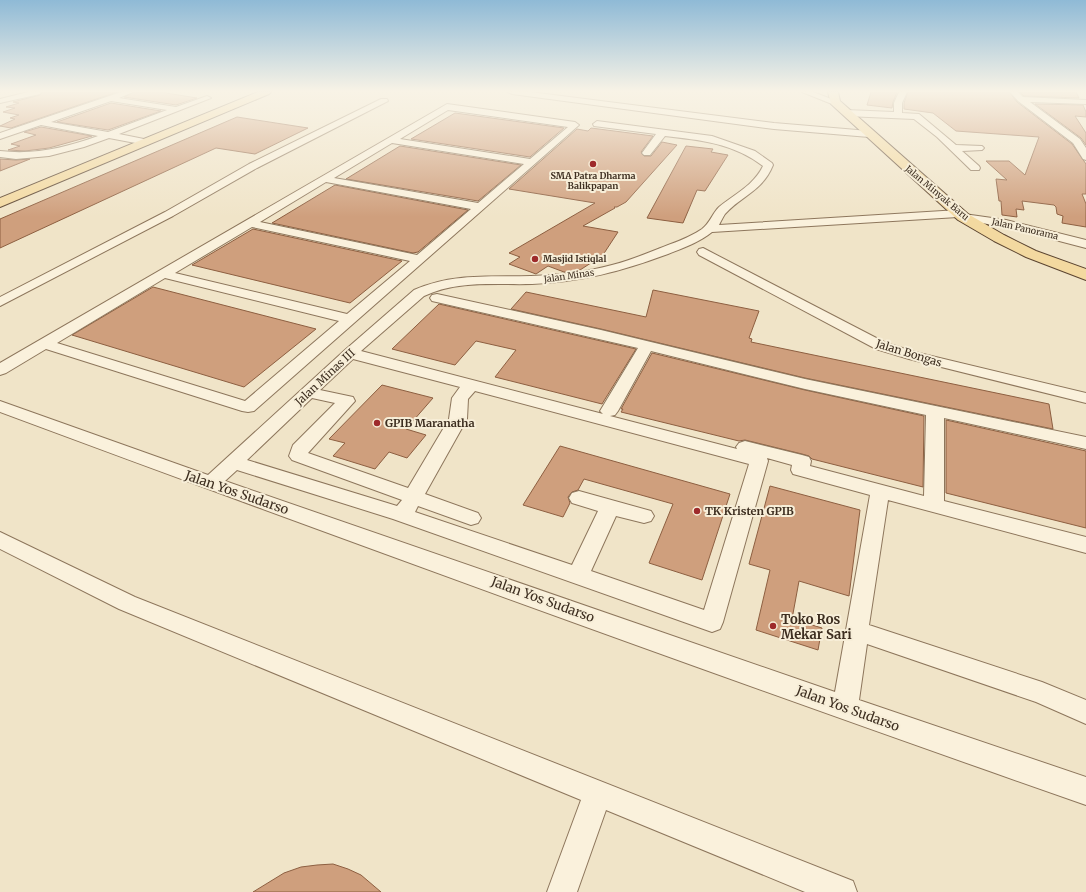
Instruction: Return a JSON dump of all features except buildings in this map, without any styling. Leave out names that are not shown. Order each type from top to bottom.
[{"type":"main road","points":[[0,195],[159,134]]},
{"type":"main road","name":"Jalan Minyak Baru","points":[[869,134],[961,215],[999,238],[1031,254],[1086,275]]},
{"type":"main road","points":[[0,203],[140,141]]},
{"type":"street","points":[[96,134],[140,141]]},
{"type":"street","points":[[0,154],[20,156],[39,155],[63,150],[114,134]]},
{"type":"street","points":[[0,302],[169,214],[253,166],[317,134]]},
{"type":"street","points":[[0,370],[402,134]]},
{"type":"street","points":[[44,344],[248,407],[565,134]]},
{"type":"street","points":[[647,153],[662,134]]},
{"type":"street","points":[[674,134],[712,139],[727,143],[752,153],[768,165],[766,172],[749,190],[721,213],[709,229]]},
{"type":"street","points":[[862,134],[869,134]]},
{"type":"street","points":[[937,134],[976,168]]},
{"type":"street","points":[[1071,134],[1082,141],[1086,157]]},
{"type":"street","points":[[391,140],[532,162]]},
{"type":"street","points":[[954,148],[979,148]]},
{"type":"street","points":[[325,179],[480,207]]},
{"type":"street","name":"Jalan Panorama","points":[[709,229],[961,215],[1006,224],[1086,244]]},
{"type":"street","points":[[250,223],[420,259]]},
{"type":"street","points":[[1006,224],[1078,230]]},
{"type":"street","name":"Jalan Minas","points":[[446,282],[482,279],[559,279],[610,270],[687,242],[709,229]]},
{"type":"street","name":"Jalan Bongas","points":[[703,252],[880,346],[914,356],[1086,398]]},
{"type":"street","points":[[164,274],[350,319]]},
{"type":"street","name":"Jalan Minas III","points":[[211,483],[350,353],[419,293],[432,286],[446,282]]},
{"type":"street","points":[[437,298],[647,345],[805,384],[1086,443]]},
{"type":"street","points":[[609,411],[647,345]]},
{"type":"street","points":[[350,353],[472,379],[609,411],[802,461],[800,470],[1086,544]]},
{"type":"street","points":[[400,514],[408,506],[458,419],[460,398],[472,379]]},
{"type":"street","points":[[233,462],[400,514],[712,622],[759,461],[472,379]]},
{"type":"street","points":[[308,392],[347,402],[299,449],[298,456],[471,518]]},
{"type":"street","name":"Jalan Yos Sudarso","points":[[0,406],[211,483],[1086,791]]},
{"type":"street","points":[[934,505],[935,412]]},
{"type":"street","points":[[845,707],[880,491]]},
{"type":"street","points":[[579,498],[644,516]]},
{"type":"street","points":[[578,576],[610,507]]},
{"type":"street","points":[[0,540],[127,603],[598,792],[842,892]]},
{"type":"street","points":[[857,631],[1042,694],[1086,712]]},
{"type":"street","points":[[562,892],[598,792]]},
{"type":"place","name":"SMA Patra Dharma Balikpapan","points":[[593,164]]},
{"type":"place","name":"Masjid Istiqlal","points":[[535,259]]},
{"type":"place","name":"GPIB Maranatha","points":[[377,423]]},
{"type":"place","name":"TK Kristen GPIB","points":[[697,511]]},
{"type":"place","name":"Toko Ros Mekar Sari","points":[[773,626]]}]
